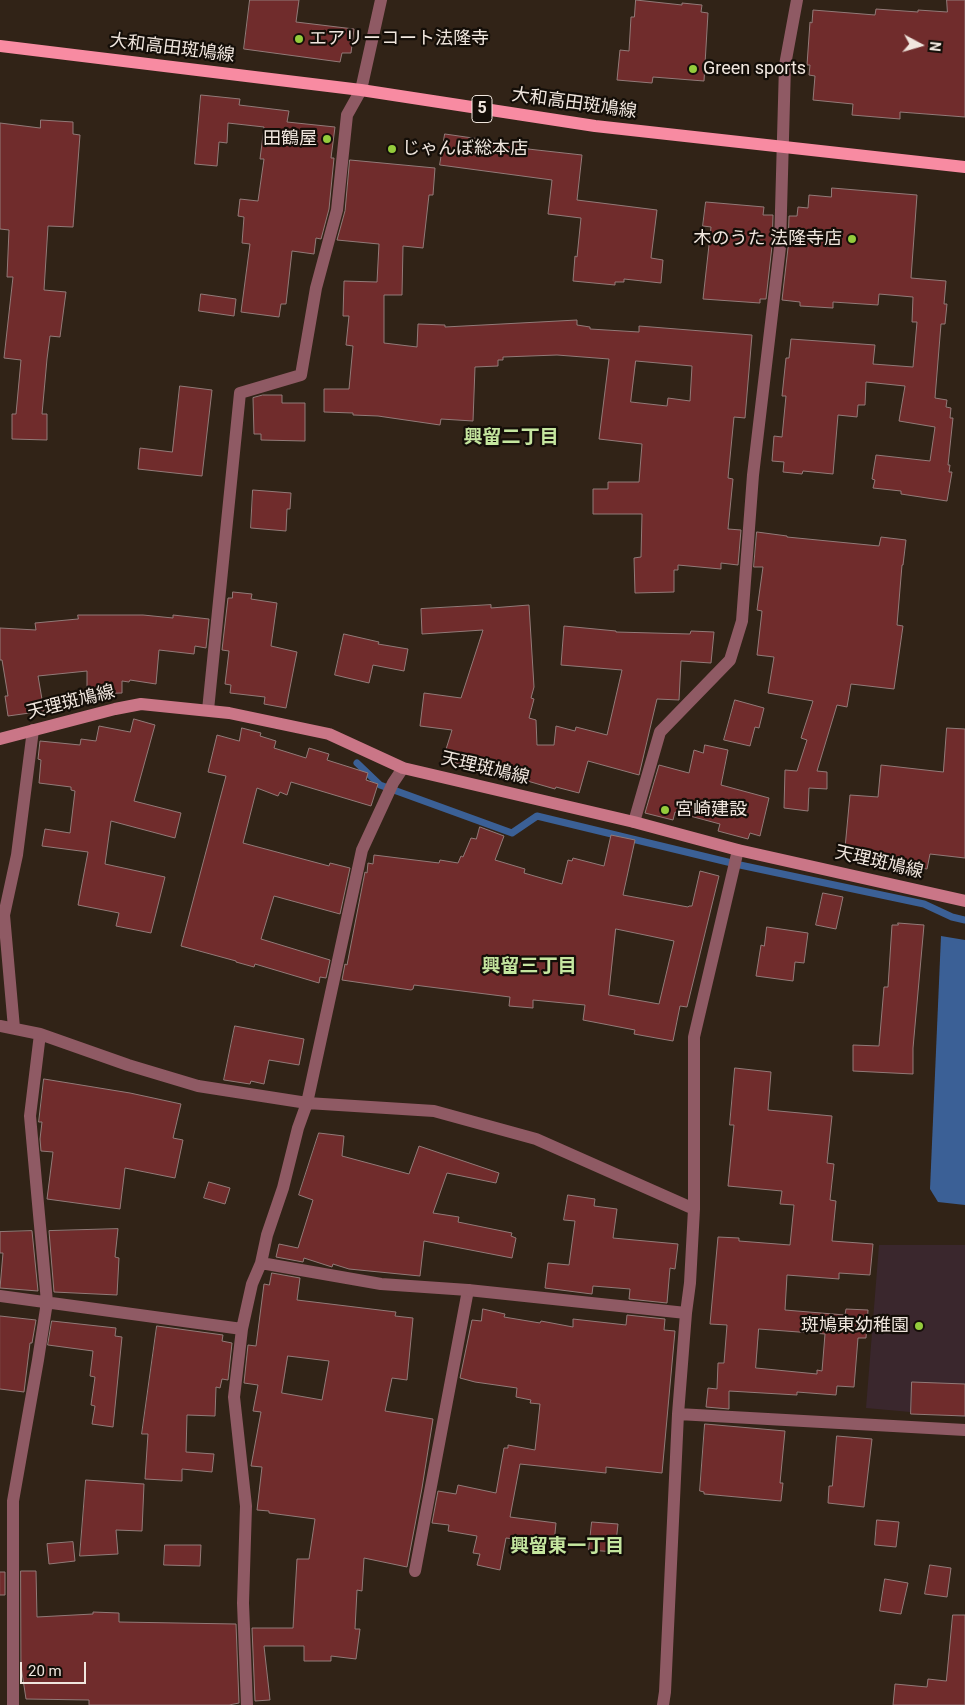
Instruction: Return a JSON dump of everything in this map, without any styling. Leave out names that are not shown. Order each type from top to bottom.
[{"type":"main road","name":"大和高田斑鳩線","points":[[0,46],[361,90],[595,126],[965,167]]},
{"type":"main road","name":"天理斑鳩線","points":[[0,739],[141,704],[229,713],[329,734],[403,768],[634,822],[736,858],[965,901]]},
{"type":"street","points":[[208,710],[240,393],[302,375],[316,288],[337,210],[347,115],[361,90],[380,0]]},
{"type":"street","points":[[634,822],[660,732],[730,660],[742,621],[753,475],[780,247],[785,65],[796,0]]},
{"type":"street","points":[[14,1028],[4,916],[16,855],[33,730]]},
{"type":"street","points":[[247,1705],[243,1603],[246,1506],[234,1397],[242,1330],[252,1284],[261,1263],[267,1235],[283,1188],[298,1128],[307,1103],[362,850],[393,783],[403,768]]},
{"type":"street","points":[[664,1705],[678,1414],[690,1284],[694,1209],[694,1037],[736,858]]},
{"type":"street","points":[[0,1026],[40,1034],[128,1066],[198,1086],[307,1103],[434,1112],[536,1139],[694,1209]]},
{"type":"street","points":[[12,1705],[13,1501],[47,1302],[30,1116],[40,1034]]},
{"type":"street","points":[[261,1263],[381,1284],[468,1290],[686,1313]]},
{"type":"street","points":[[415,1571],[468,1290]]},
{"type":"street","points":[[0,1296],[242,1330]]},
{"type":"street","points":[[678,1414],[965,1430]]},
{"type":"shaded area","name":"斑鳩東幼稚園","points":[[879,1245],[965,1245],[965,1417],[866,1408]]},
{"type":"water","points":[[941,936],[965,940],[965,1205],[938,1202],[930,1189]]},
{"type":"building","name":"エアリーコート法隆寺","points":[[250,0],[299,0],[296,22],[354,29],[351,53],[342,53],[340,62],[244,49]]},
{"type":"building","points":[[636,0],[682,5],[682,3],[702,5],[701,12],[708,13],[704,81],[653,77],[652,83],[617,80],[620,50],[629,51],[631,17],[634,17]]},
{"type":"building","points":[[947,0],[965,0],[965,117],[900,112],[900,119],[852,115],[853,104],[813,100],[815,76],[809,75],[810,65],[807,65],[810,22],[812,23],[813,10],[875,15],[876,9],[947,12]]},
{"type":"building","points":[[201,95],[240,99],[239,105],[289,111],[287,122],[335,127],[331,158],[334,158],[329,209],[321,239],[316,238],[314,254],[292,251],[286,304],[281,304],[279,317],[241,312],[250,244],[242,243],[244,217],[238,216],[240,199],[258,201],[264,159],[260,159],[264,127],[228,123],[227,143],[219,142],[217,166],[195,164]]},
{"type":"building","points":[[41,120],[73,122],[73,134],[80,135],[73,227],[48,226],[44,290],[66,292],[60,337],[50,336],[47,359],[42,414],[47,414],[47,440],[12,439],[12,414],[16,414],[21,360],[4,358],[13,277],[7,277],[9,230],[0,229],[0,123],[40,128]]},
{"type":"building","points":[[445,134],[528,146],[528,149],[582,155],[577,200],[657,210],[651,258],[663,260],[661,283],[624,279],[624,282],[615,282],[615,285],[573,281],[581,218],[548,214],[552,180],[440,165]]},
{"type":"building","points":[[350,160],[435,168],[433,195],[429,195],[423,248],[403,246],[402,295],[384,295],[384,343],[417,347],[418,324],[445,325],[445,327],[577,320],[577,325],[590,327],[590,329],[639,332],[639,326],[752,335],[745,418],[734,417],[728,478],[733,479],[728,529],[741,530],[738,565],[721,563],[721,569],[678,565],[678,570],[674,570],[674,592],[635,593],[634,558],[641,557],[642,514],[593,514],[593,489],[608,489],[608,482],[639,482],[642,444],[599,439],[609,359],[557,355],[503,357],[503,360],[498,360],[498,366],[475,367],[473,421],[441,419],[440,425],[378,416],[353,415],[353,413],[324,412],[324,389],[349,389],[353,346],[346,345],[349,316],[343,316],[344,281],[377,282],[379,244],[337,240],[345,211]],"holes":[[[636,361],[692,366],[690,401],[668,398],[667,406],[631,402]]]},
{"type":"building","points":[[832,188],[917,195],[911,278],[946,281],[944,304],[947,304],[945,324],[941,324],[935,398],[947,400],[946,407],[951,408],[950,418],[953,418],[948,465],[950,465],[949,472],[952,472],[947,501],[901,494],[901,491],[873,488],[875,480],[872,479],[876,455],[930,461],[935,427],[899,421],[905,386],[866,382],[865,405],[858,405],[857,417],[838,415],[833,474],[803,471],[802,474],[783,472],[784,462],[772,461],[774,436],[782,437],[786,396],[782,396],[786,358],[789,358],[791,339],[875,345],[873,364],[913,367],[917,322],[912,322],[913,297],[879,294],[878,305],[833,302],[833,308],[800,306],[800,302],[782,300],[788,248],[789,216],[797,216],[798,207],[808,208],[809,195],[831,197]]},
{"type":"building","points":[[706,202],[764,207],[763,215],[773,215],[772,246],[766,299],[760,299],[760,303],[703,299],[711,227],[703,226]]},
{"type":"building","points":[[201,294],[236,299],[234,316],[199,311]]},
{"type":"building","points":[[180,386],[212,390],[202,476],[138,469],[140,448],[172,452]]},
{"type":"building","points":[[263,395],[282,395],[282,403],[305,403],[305,441],[261,440],[261,434],[254,434],[253,398]]},
{"type":"building","points":[[253,490],[291,493],[290,509],[287,509],[286,531],[251,528]]},
{"type":"building","points":[[757,532],[787,537],[879,546],[881,537],[906,540],[897,625],[903,626],[894,689],[851,684],[847,707],[837,705],[817,771],[827,772],[827,789],[809,788],[808,811],[784,808],[785,770],[797,771],[807,740],[801,738],[813,701],[768,693],[774,657],[757,655],[762,611],[757,610],[763,567],[754,567]]},
{"type":"building","points":[[233,592],[252,594],[251,599],[277,603],[271,646],[297,652],[286,708],[264,704],[265,697],[230,693],[231,685],[225,684],[229,651],[222,650],[228,598],[232,598]]},
{"type":"building","points":[[491,605],[491,608],[529,605],[534,687],[531,698],[534,699],[529,718],[536,720],[537,745],[554,745],[556,726],[575,731],[576,727],[607,735],[622,670],[561,665],[564,626],[616,632],[690,634],[691,631],[714,632],[711,663],[681,661],[679,700],[657,699],[639,775],[588,761],[579,793],[556,787],[555,789],[524,780],[465,758],[463,765],[443,759],[452,730],[420,726],[424,693],[461,698],[483,630],[422,634],[421,609]]},
{"type":"building","points":[[78,615],[143,615],[173,618],[173,615],[209,619],[206,648],[195,646],[194,654],[159,650],[156,684],[130,680],[129,682],[122,681],[122,693],[87,694],[87,671],[38,676],[44,711],[8,716],[5,696],[8,696],[2,660],[0,660],[0,628],[36,630],[35,623],[78,619]]},
{"type":"building","points":[[344,634],[379,642],[378,644],[408,649],[404,671],[373,665],[369,683],[335,675]]},
{"type":"building","points":[[735,700],[764,708],[759,728],[755,727],[750,746],[724,740]]},
{"type":"building","points":[[134,719],[155,725],[134,801],[181,813],[175,838],[111,821],[105,864],[165,877],[151,933],[116,926],[119,913],[78,905],[88,852],[42,846],[45,829],[70,833],[75,791],[71,790],[71,787],[39,783],[41,760],[38,759],[40,741],[80,745],[81,739],[96,741],[99,726],[130,732]]},
{"type":"building","points":[[242,728],[261,733],[260,736],[276,741],[274,748],[306,758],[309,748],[329,754],[327,760],[368,773],[366,780],[378,784],[371,806],[291,782],[287,795],[280,792],[278,796],[257,788],[243,843],[329,866],[330,863],[350,868],[340,914],[274,896],[261,939],[330,960],[326,978],[320,977],[319,983],[255,964],[254,967],[181,946],[226,776],[208,772],[217,735],[239,741]]},
{"type":"building","points":[[947,728],[965,729],[965,858],[930,854],[927,869],[874,860],[875,851],[845,848],[850,795],[878,797],[881,765],[943,772]]},
{"type":"building","points":[[705,745],[728,750],[721,785],[769,798],[760,836],[750,833],[748,839],[718,831],[720,824],[675,812],[673,820],[645,813],[659,765],[689,773],[694,750],[703,753]]},
{"type":"building","points":[[480,827],[504,836],[495,860],[525,869],[524,873],[562,884],[568,860],[572,861],[573,858],[604,866],[611,835],[635,840],[623,895],[688,907],[692,906],[700,871],[719,876],[687,1007],[680,1006],[673,1041],[634,1034],[635,1030],[583,1020],[585,1005],[533,1000],[533,1008],[509,1006],[510,997],[414,985],[411,990],[342,980],[345,964],[347,965],[365,872],[367,873],[368,863],[373,864],[374,855],[439,863],[440,860],[458,863],[461,856],[463,857],[471,838],[476,839]],"holes":[[[616,929],[674,941],[659,1004],[609,995]]]},
{"type":"building","points":[[823,893],[843,897],[836,929],[816,925]]},
{"type":"building","points":[[898,923],[924,925],[913,1048],[913,1074],[853,1071],[853,1045],[879,1046],[884,987],[888,987],[892,925],[898,925]]},
{"type":"building","points":[[767,927],[808,933],[804,963],[795,962],[793,981],[756,976],[761,945],[764,946]]},
{"type":"building","points":[[235,1026],[304,1039],[299,1065],[269,1060],[264,1084],[251,1081],[250,1084],[224,1080]]},
{"type":"building","points":[[735,1068],[771,1072],[768,1110],[832,1116],[827,1163],[834,1164],[830,1200],[836,1201],[832,1241],[873,1244],[870,1275],[839,1273],[839,1279],[787,1275],[785,1310],[845,1315],[846,1309],[868,1310],[866,1338],[858,1338],[854,1387],[837,1386],[836,1395],[797,1392],[797,1395],[729,1391],[729,1409],[706,1407],[708,1388],[717,1389],[718,1363],[724,1363],[727,1325],[710,1324],[718,1237],[739,1238],[739,1241],[790,1245],[794,1205],[780,1204],[782,1191],[728,1186],[734,1125],[730,1125]],"holes":[[[759,1329],[825,1334],[822,1371],[817,1370],[817,1374],[756,1368]]]},
{"type":"building","points":[[44,1079],[130,1093],[181,1104],[173,1138],[183,1140],[175,1178],[125,1168],[120,1209],[47,1199],[53,1152],[41,1151],[42,1122],[39,1122]]},
{"type":"building","points":[[319,1133],[344,1136],[342,1156],[409,1174],[419,1146],[499,1173],[496,1183],[447,1173],[433,1213],[459,1217],[458,1222],[512,1233],[511,1236],[516,1238],[512,1258],[424,1241],[420,1276],[349,1269],[333,1264],[332,1267],[304,1258],[303,1262],[276,1257],[279,1244],[298,1248],[313,1200],[299,1195]]},
{"type":"building","points":[[209,1182],[230,1188],[225,1204],[204,1198]]},
{"type":"building","points":[[568,1195],[595,1199],[594,1206],[617,1209],[613,1238],[678,1244],[675,1269],[670,1268],[667,1303],[629,1299],[630,1289],[593,1286],[592,1294],[545,1288],[548,1263],[569,1265],[575,1221],[564,1220]]},
{"type":"building","points":[[118,1229],[115,1257],[119,1258],[117,1295],[54,1292],[49,1231]]},
{"type":"building","points":[[32,1231],[38,1291],[0,1288],[3,1253],[0,1253],[0,1232]]},
{"type":"building","points":[[272,1273],[300,1278],[297,1300],[396,1312],[395,1316],[413,1318],[407,1380],[392,1378],[385,1411],[433,1419],[407,1567],[364,1558],[362,1591],[357,1590],[355,1629],[360,1629],[356,1659],[331,1656],[331,1661],[304,1661],[304,1646],[264,1646],[270,1700],[255,1701],[252,1628],[293,1628],[297,1559],[309,1559],[315,1519],[257,1510],[262,1467],[251,1466],[261,1412],[253,1411],[258,1385],[244,1383],[248,1345],[256,1346],[264,1284],[269,1285]],"holes":[[[288,1356],[329,1361],[322,1400],[282,1393]]]},
{"type":"building","points":[[483,1309],[505,1314],[504,1317],[573,1327],[573,1319],[626,1325],[627,1315],[665,1319],[664,1330],[675,1331],[662,1473],[606,1467],[606,1473],[520,1464],[510,1517],[556,1523],[554,1544],[506,1538],[500,1570],[477,1565],[480,1554],[473,1553],[477,1536],[448,1531],[449,1525],[432,1523],[438,1491],[456,1494],[458,1485],[496,1493],[504,1448],[508,1448],[508,1445],[535,1450],[540,1404],[530,1403],[531,1400],[516,1397],[517,1388],[460,1378],[472,1320],[481,1321]]},
{"type":"building","points":[[0,1316],[36,1320],[32,1343],[30,1343],[24,1392],[0,1389]]},
{"type":"building","points":[[52,1321],[116,1328],[115,1336],[122,1337],[113,1427],[92,1424],[95,1406],[91,1405],[95,1377],[90,1376],[93,1351],[48,1345]]},
{"type":"building","points":[[157,1326],[223,1335],[222,1341],[232,1343],[228,1380],[222,1379],[220,1388],[216,1387],[215,1416],[187,1415],[186,1452],[214,1454],[212,1472],[182,1469],[182,1481],[145,1479],[148,1434],[142,1434]]},
{"type":"building","points":[[912,1382],[965,1384],[965,1416],[911,1414]]},
{"type":"building","points":[[705,1424],[785,1431],[780,1483],[783,1483],[781,1501],[704,1494],[704,1492],[700,1491]]},
{"type":"building","points":[[837,1436],[872,1439],[864,1507],[828,1503],[829,1486],[832,1486]]},
{"type":"building","points":[[86,1480],[144,1484],[142,1531],[116,1530],[118,1554],[80,1556]]},
{"type":"building","points":[[877,1520],[899,1522],[896,1547],[875,1545]]},
{"type":"building","points":[[592,1522],[618,1524],[615,1552],[589,1550]]},
{"type":"building","points":[[73,1542],[75,1561],[49,1564],[47,1544]]},
{"type":"building","points":[[165,1545],[201,1545],[200,1566],[164,1565]]},
{"type":"building","points":[[930,1565],[951,1568],[947,1597],[925,1594]]},
{"type":"building","points":[[21,1571],[36,1571],[37,1617],[93,1614],[93,1612],[119,1613],[119,1622],[236,1624],[239,1703],[229,1705],[89,1705],[89,1700],[26,1699],[21,1666]]},
{"type":"building","points":[[0,1572],[5,1572],[5,1595],[0,1595]]},
{"type":"building","points":[[885,1579],[908,1583],[901,1614],[880,1611]]},
{"type":"building","points":[[953,1615],[965,1615],[965,1705],[893,1705],[895,1684],[927,1687],[928,1679],[946,1681]]},
{"type":"waterway","points":[[357,763],[380,785],[512,833],[537,816],[740,865],[924,904],[952,917],[965,920]]},
{"type":"place","name":"エアリーコート法隆寺","points":[[299,39]]},
{"type":"place","name":"Green sports","points":[[693,69]]},
{"type":"place","name":"田鶴屋","points":[[327,139]]},
{"type":"place","name":"じゃんぼ総本店","points":[[392,149]]},
{"type":"place","name":"木のうた 法隆寺店","points":[[852,239]]},
{"type":"place","name":"宮崎建設","points":[[665,810]]},
{"type":"place","name":"斑鳩東幼稚園","points":[[919,1326]]},
{"type":"district","name":"興留二丁目","points":[[511,438]]},
{"type":"district","name":"興留三丁目","points":[[529,967]]},
{"type":"district","name":"興留東一丁目","points":[[567,1547]]}]
